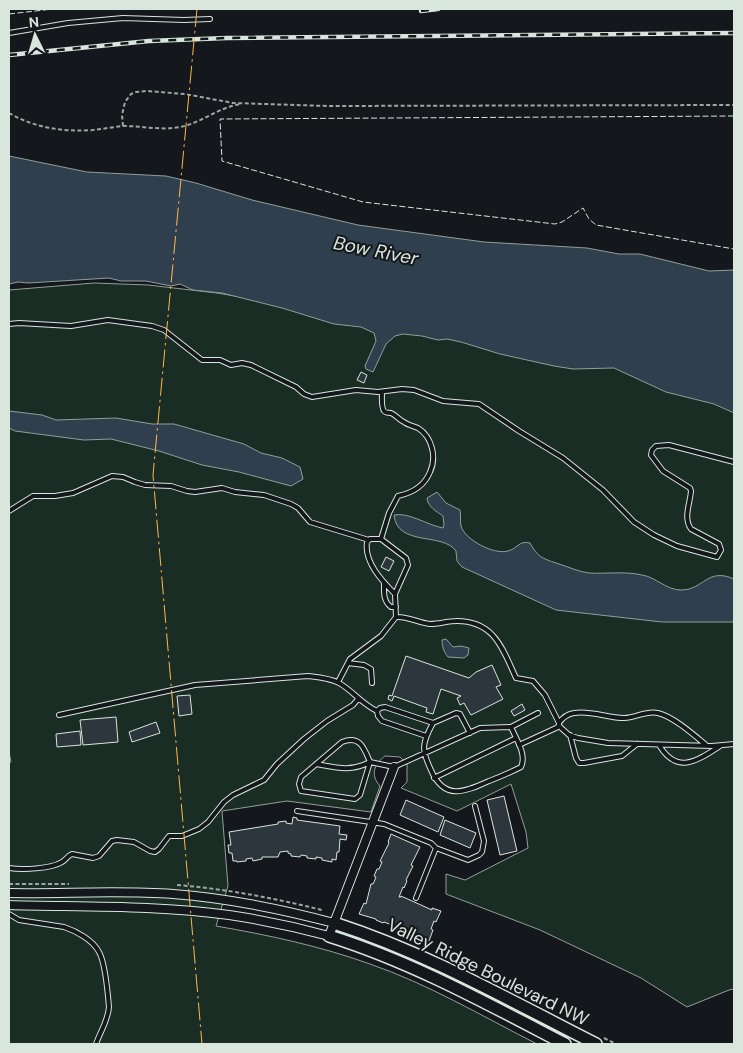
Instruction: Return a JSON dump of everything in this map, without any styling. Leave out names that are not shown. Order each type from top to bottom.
[{"type":"street","points":[[329,936],[394,767]]},
{"type":"street","name":"Valley Ridge Boulevard NW","points":[[9,893],[98,892],[173,894],[230,900],[276,908],[371,935],[422,956],[596,1044]]},
{"type":"street","name":"Valley Ridge Boulevard NW","points":[[9,905],[169,909],[200,912],[272,922],[329,936],[419,970],[565,1044]]},
{"type":"lane","points":[[9,33],[68,23],[123,18],[210,19]]},
{"type":"lane","points":[[9,324],[70,326],[108,320],[152,326],[164,330],[202,360],[220,360],[231,365],[242,363],[251,365],[312,397],[356,390],[382,392],[402,389],[414,390],[443,401],[479,404],[563,458],[603,490],[634,522],[654,535],[677,546],[716,557],[721,550],[719,544],[688,525],[687,519],[692,491],[664,471],[651,455],[652,450],[656,446],[669,445],[734,462]]},
{"type":"lane","points":[[382,392],[383,409],[424,433],[432,444],[433,457],[432,470],[425,482],[411,493],[398,496],[389,512],[382,539]]},
{"type":"lane","points":[[9,511],[33,496],[55,496],[73,493],[112,476],[145,484],[172,486],[187,491],[195,492],[222,488],[235,492],[264,495],[298,508],[310,522],[369,540],[382,539],[406,558],[408,566],[395,594],[396,617],[381,636],[350,658],[338,682]]},
{"type":"lane","points":[[369,540],[366,547],[371,563],[384,583],[395,594]]},
{"type":"lane","points":[[384,583],[386,601],[391,607],[396,607]]},
{"type":"lane","points":[[396,617],[403,616],[426,624],[457,621],[471,623],[489,631],[495,636],[502,647],[516,678],[533,682],[545,695],[558,724],[570,735],[608,743],[659,745],[734,744]]},
{"type":"lane","points":[[348,663],[364,665],[371,669],[372,683]]},
{"type":"lane","points":[[59,715],[195,685],[308,676],[338,682],[368,707],[377,711]]},
{"type":"lane","points":[[9,868],[45,868],[63,862],[72,854],[93,858],[99,856],[112,841],[117,840],[134,842],[155,852],[169,836],[182,836],[199,829],[208,822],[224,802],[233,795],[264,780],[277,764],[304,739],[327,721],[353,705],[358,699]]},
{"type":"lane","points":[[377,711],[385,707],[433,722],[456,713],[460,714],[470,733]]},
{"type":"lane","points":[[377,711],[382,721],[426,736]]},
{"type":"lane","points":[[519,745],[558,724],[565,716],[582,712],[624,718],[634,718],[652,712],[664,715],[706,745]]},
{"type":"lane","points":[[316,764],[348,769],[358,768],[370,762],[394,767],[488,726],[511,727],[538,713]]},
{"type":"lane","points":[[433,722],[426,736],[423,754],[434,778],[442,787],[455,792],[466,792],[521,767],[524,762],[511,727]]},
{"type":"lane","points":[[570,735],[576,758],[579,762],[584,763],[622,756],[637,744]]},
{"type":"lane","points":[[434,778],[516,738]]},
{"type":"lane","points":[[349,739],[356,740],[364,748],[370,762],[360,794],[355,799],[301,791],[299,784],[301,777],[342,742],[349,739]]},
{"type":"lane","points":[[659,745],[671,758],[678,762],[687,763],[696,761],[721,745]]},
{"type":"lane","points":[[297,811],[384,824],[431,843],[436,848],[468,860],[482,852],[484,841],[475,806]]},
{"type":"lane","points":[[416,898],[436,848]]},
{"type":"lane","points":[[9,914],[19,920],[71,929],[93,944],[100,952],[109,1007],[108,1015],[96,1044]]},
{"type":"path","points":[[123,126],[122,115],[125,102],[131,94],[136,92],[165,92],[233,103],[327,106],[734,105]]},
{"type":"path","points":[[9,113],[26,121],[61,131],[123,126],[163,129],[189,125],[228,107],[248,103]]},
{"type":"green space","points":[[94,283],[148,285],[217,293],[621,361],[734,407],[734,989],[687,1007],[641,978],[540,930],[446,894],[446,874],[465,880],[528,848],[526,832],[511,784],[457,811],[401,788],[407,782],[407,764],[400,757],[385,756],[376,766],[374,774],[380,786],[371,812],[287,801],[222,811],[228,886],[216,926],[294,942],[332,952],[392,972],[434,991],[537,1044],[9,1044],[9,763],[11,762],[9,752],[9,290]]},
{"type":"water","name":"Bow River","points":[[9,156],[87,172],[166,176],[252,200],[358,225],[484,242],[587,248],[619,254],[640,254],[709,271],[734,270],[734,413],[714,404],[666,392],[614,368],[573,369],[554,366],[500,354],[461,342],[447,339],[438,340],[422,336],[403,334],[395,336],[386,344],[373,372],[366,369],[365,366],[376,341],[374,333],[361,327],[334,324],[282,308],[222,293],[193,290],[180,284],[171,286],[146,281],[121,281],[109,278],[9,284]]},
{"type":"water","points":[[9,411],[42,415],[56,420],[116,418],[152,424],[174,424],[244,444],[261,453],[282,458],[300,467],[303,479],[291,486],[239,472],[202,465],[159,451],[111,439],[84,440],[15,431],[9,428]]},
{"type":"water","points":[[437,492],[446,503],[460,510],[461,526],[468,536],[488,549],[502,552],[508,551],[526,542],[530,543],[536,552],[549,561],[578,571],[642,575],[666,586],[681,590],[695,587],[711,577],[725,576],[734,579],[734,622],[662,622],[556,610],[462,567],[457,561],[456,551],[450,545],[412,535],[403,531],[397,525],[394,515],[406,515],[443,528],[443,516],[431,506],[427,498]]},
{"type":"water","points":[[446,639],[453,647],[469,648],[468,655],[464,658],[448,657],[442,643],[442,640]]},
{"type":"building","points":[[361,372],[367,375],[364,383],[357,380]]},
{"type":"building","points":[[386,557],[394,561],[389,571],[381,567]]},
{"type":"building","points":[[406,656],[469,678],[476,672],[492,665],[501,685],[496,687],[503,699],[471,715],[464,703],[460,705],[457,698],[461,696],[441,689],[433,714],[426,712],[427,708],[394,696],[392,701],[388,699],[389,695],[392,696]]},
{"type":"building","points":[[190,695],[192,714],[179,716],[177,696]]},
{"type":"building","points":[[522,704],[525,710],[514,716],[511,711]]},
{"type":"building","points":[[116,717],[118,742],[83,745],[80,720]]},
{"type":"building","points":[[156,722],[160,733],[132,742],[129,732]]},
{"type":"building","points":[[80,731],[81,745],[57,747],[56,734]]},
{"type":"building","points":[[504,796],[517,851],[500,855],[487,800]]},
{"type":"building","points":[[406,800],[444,817],[438,832],[400,815]]},
{"type":"building","points":[[293,817],[297,818],[297,820],[340,826],[339,834],[347,835],[346,840],[340,839],[336,860],[332,859],[332,862],[316,857],[316,859],[301,855],[300,857],[291,856],[288,851],[280,852],[278,857],[262,857],[262,859],[253,861],[252,858],[246,859],[246,861],[233,861],[232,853],[229,853],[228,845],[231,845],[229,832],[278,824],[278,822],[286,821],[286,823],[292,824]]},
{"type":"building","points":[[445,820],[476,833],[470,848],[440,835]]},
{"type":"building","points":[[391,834],[420,847],[399,897],[401,896],[432,910],[432,908],[441,911],[436,922],[434,921],[429,941],[397,927],[359,914],[364,903],[366,904],[371,884],[374,882],[376,877],[374,876],[382,862],[380,861],[389,843]]},
{"type":"railway","points":[[421,11],[438,9]]},
{"type":"railway","points":[[9,55],[149,41],[227,38],[734,33]]},
{"type":"fence","points":[[9,14],[53,9]]},
{"type":"fence","points":[[734,116],[220,119],[222,161],[363,202],[555,224],[562,222],[583,208],[589,219],[596,225],[734,249]]},
{"type":"power","points":[[197,9],[153,475],[202,1044]]}]
